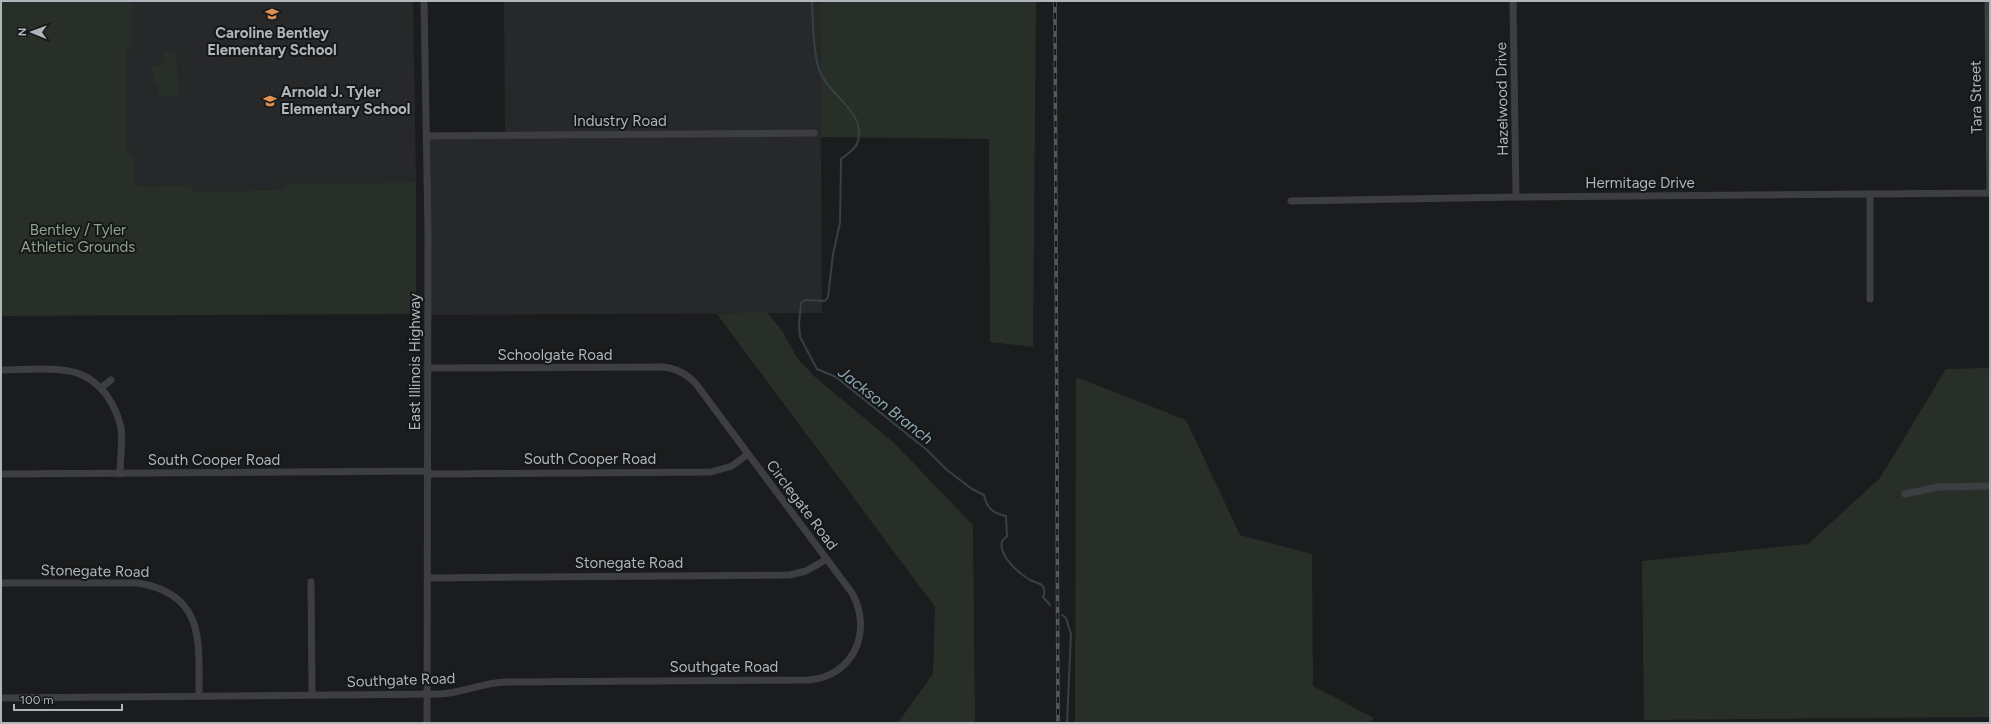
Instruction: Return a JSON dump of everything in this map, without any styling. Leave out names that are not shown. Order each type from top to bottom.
[{"type":"street","name":"East Illinois Highway","points":[[424,1],[428,473],[427,723]]},
{"type":"street","name":"Hazelwood Drive","points":[[1513,1],[1516,197]]},
{"type":"street","name":"Tara Street","points":[[1988,1],[1990,193]]},
{"type":"street","name":"Industry Road","points":[[426,136],[814,133]]},
{"type":"street","name":"Hermitage Drive","points":[[1291,201],[1516,197],[1990,193]]},
{"type":"street","points":[[1870,194],[1870,299]]},
{"type":"street","name":"Schoolgate Road","points":[[427,368],[662,367],[682,372]]},
{"type":"street","points":[[1,370],[56,370],[80,374],[101,388],[116,408],[121,429],[120,474]]},
{"type":"street","name":"Circlegate Road","points":[[682,372],[696,384],[852,593],[860,612],[861,626],[859,641],[854,651],[844,664]]},
{"type":"street","points":[[101,388],[111,380]]},
{"type":"street","name":"South Cooper Road","points":[[1,474],[711,472],[732,466],[748,454]]},
{"type":"street","points":[[1904,494],[1938,487],[1990,486]]},
{"type":"street","name":"Stonegate Road","points":[[428,578],[790,575],[806,571],[826,559]]},
{"type":"street","points":[[311,582],[312,695]]},
{"type":"street","name":"Stonegate Road","points":[[1,583],[138,583],[156,586],[170,593],[181,602],[190,614],[197,630],[199,647],[199,695]]},
{"type":"street","name":"Southgate Road","points":[[1,698],[428,694],[453,693],[491,683],[505,682],[809,680],[827,676],[844,664]]},
{"type":"shaded area","name":"Arnold J. Tyler Elementary School","points":[[132,1],[413,1],[416,182],[286,183],[285,189],[192,192],[192,185],[134,186],[134,156],[126,150],[125,47],[132,50]]},
{"type":"shaded area","points":[[504,1],[820,1],[822,313],[430,315],[429,138],[505,138]]},
{"type":"green space","name":"Bentley / Tyler Athletic Grounds","points":[[1,1],[132,1],[132,51],[126,48],[126,150],[134,156],[135,186],[192,185],[193,192],[285,189],[285,183],[416,182],[416,314],[1,316]]},
{"type":"green space","points":[[820,1],[1036,1],[1033,347],[990,342],[989,139],[821,137]]},
{"type":"green space","points":[[163,51],[176,51],[179,96],[159,96],[159,85],[154,86],[152,66],[165,64]]},
{"type":"green space","points":[[767,312],[783,332],[797,358],[815,377],[893,442],[973,525],[975,723],[894,723],[899,721],[933,674],[935,607],[717,314]]},
{"type":"green space","points":[[1990,368],[1990,717],[1644,720],[1642,561],[1808,544],[1880,478],[1946,369]]},
{"type":"green space","points":[[1076,377],[1186,420],[1240,535],[1312,554],[1313,686],[1374,718],[1370,723],[1075,723]]},
{"type":"waterway","name":"Jackson Branch","points":[[812,1],[814,39],[818,67],[826,82],[853,114],[859,133],[856,146],[841,159],[840,223],[833,254],[828,297],[825,301],[805,300],[801,303],[799,324],[800,337],[817,369],[836,377],[927,450],[947,470],[972,489],[984,495],[991,509],[1006,516],[1007,536],[1002,541],[1003,552],[1010,564],[1020,573],[1030,580],[1042,585],[1044,588],[1043,597],[1050,605]]},
{"type":"waterway","name":"Jackson Branch","points":[[1062,615],[1066,618],[1071,634],[1067,723]]},
{"type":"railway","points":[[1055,1],[1058,723]]},
{"type":"place","name":"Caroline Bentley Elementary School","points":[[272,14]]},
{"type":"place","name":"Arnold J. Tyler Elementary School","points":[[270,101]]}]
